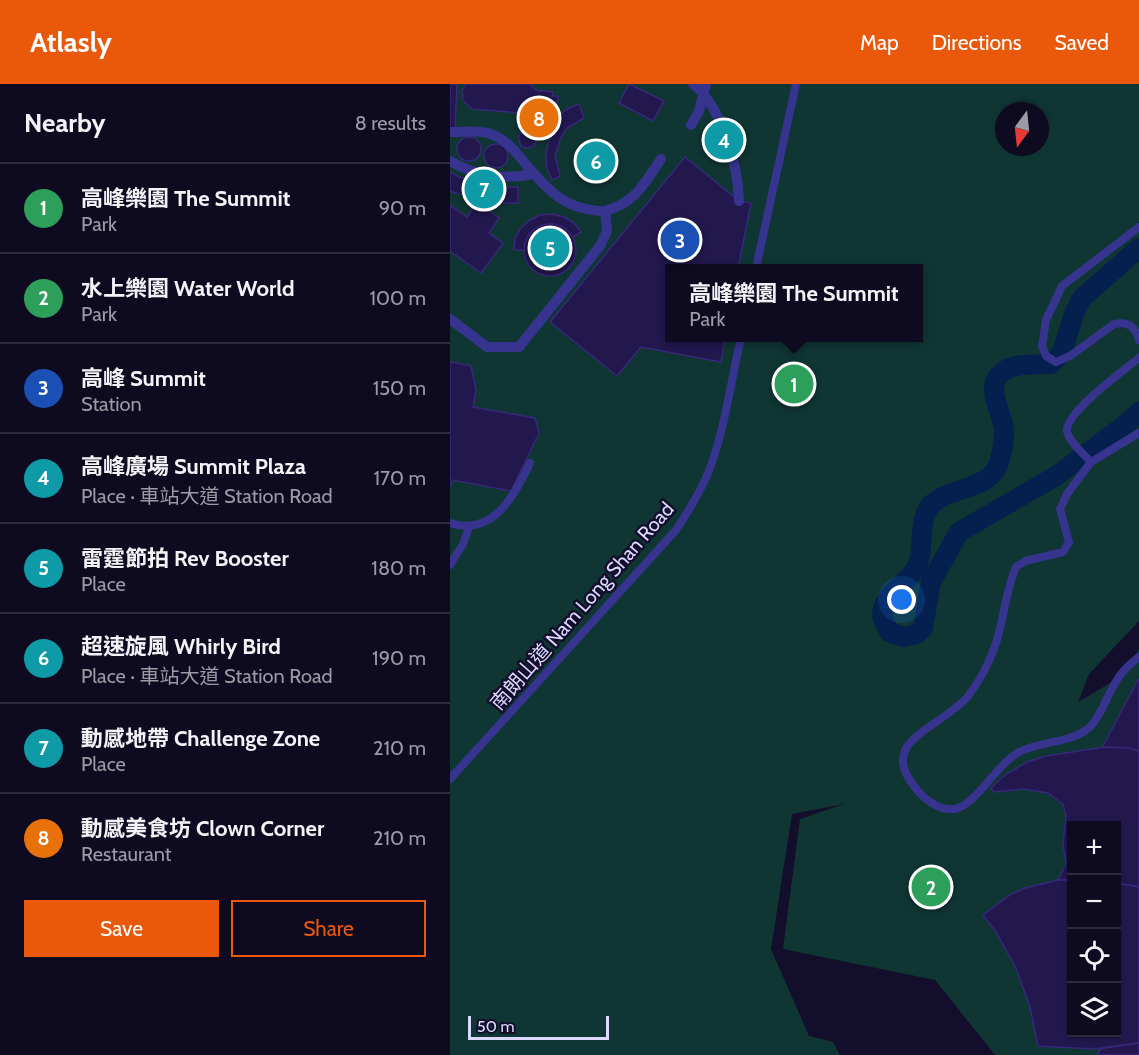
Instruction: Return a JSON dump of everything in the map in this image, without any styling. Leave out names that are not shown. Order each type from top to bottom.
[{"type":"street","points":[[693,84],[705,89],[731,150],[738,175],[739,201]]},
{"type":"street","points":[[691,125],[699,111],[705,89]]},
{"type":"street","points":[[450,132],[478,132],[498,137],[514,150],[534,174],[564,202],[584,209],[605,211],[630,201],[639,192],[661,159]]},
{"type":"street","points":[[450,161],[463,168],[498,177],[534,174]]},
{"type":"street","points":[[450,319],[487,347],[519,347],[600,246],[608,224],[605,211]]},
{"type":"lane","points":[[757,264],[796,84]]},
{"type":"lane","points":[[1139,227],[1062,286],[1046,320],[1042,346],[1047,356],[1056,362],[1070,356],[1114,324],[1122,322],[1134,328],[1139,340]]},
{"type":"lane","name":"南朗山道 Nam Long Shan Road","points":[[450,779],[676,530],[694,502],[717,446],[740,342]]},
{"type":"lane","points":[[1091,462],[1068,437],[1067,429],[1071,419],[1082,406],[1139,358]]},
{"type":"lane","points":[[1139,433],[1091,462],[1067,494],[1060,509],[1069,542],[1067,548],[1057,555],[1025,561],[1016,567],[996,645],[985,670],[969,695],[956,709],[915,737],[906,747],[903,766],[906,774],[930,803],[943,808],[956,809],[967,804],[991,776],[1015,755],[1027,749],[1078,734],[1091,726],[1117,679],[1126,667],[1139,657]]},
{"type":"lane","points":[[450,523],[468,527],[492,519],[516,491],[530,464]]},
{"type":"lane","points":[[450,565],[463,544],[468,527]]},
{"type":"green space","points":[[450,84],[1139,84],[1139,621],[1089,674],[1078,702],[1122,676],[1139,649],[1139,1055],[995,1055],[935,980],[783,949],[800,819],[844,804],[792,814],[771,949],[809,1036],[833,1042],[840,1055],[450,1055]]},
{"type":"building","points":[[450,84],[457,84],[455,129],[450,129]]},
{"type":"building","points":[[466,84],[530,84],[536,90],[553,92],[552,96],[558,96],[557,107],[551,106],[536,142],[532,147],[526,148],[521,146],[518,137],[534,109],[522,113],[472,109],[463,100],[462,91]]},
{"type":"building","points":[[629,84],[664,101],[653,121],[619,103]]},
{"type":"building","points":[[579,104],[584,118],[567,128],[561,137],[555,156],[560,176],[552,180],[547,168],[546,156],[553,132],[548,129],[567,109]]},
{"type":"building","points":[[469,137],[477,141],[481,149],[477,157],[469,161],[461,157],[457,149],[461,141]]},
{"type":"building","points":[[496,144],[504,148],[508,156],[504,164],[496,168],[488,164],[484,156],[488,148]]},
{"type":"building","points":[[685,157],[739,201],[751,203],[739,264],[665,264],[665,342],[724,342],[721,362],[641,347],[617,376],[550,322]]},
{"type":"building","points":[[450,172],[459,177],[497,187],[518,187],[518,203],[496,203],[452,192],[450,191]]},
{"type":"building","points":[[478,202],[499,218],[489,233],[503,243],[481,273],[450,251],[450,205],[467,217]]},
{"type":"building","points":[[552,214],[574,223],[581,232],[573,237],[560,226],[543,225],[529,234],[524,250],[514,250],[515,239],[521,228],[540,215]]},
{"type":"building","points":[[550,224],[560,226],[568,232],[574,240],[576,250],[574,260],[568,268],[560,274],[550,276],[540,274],[532,268],[526,260],[524,250],[526,240],[532,232],[540,226]]},
{"type":"building","points":[[450,362],[471,366],[476,390],[473,407],[535,418],[539,433],[511,491],[453,480],[450,487]]},
{"type":"building","points":[[1139,678],[1139,751],[1128,748],[1102,748]]},
{"type":"building","points":[[1105,747],[1139,751],[1139,887],[1121,884],[1121,821],[1067,821],[1067,880],[1058,880],[1066,864],[1063,844],[1066,816],[1063,804],[1048,793],[1023,789],[994,792],[991,788],[1005,775],[1027,762],[1046,756]]},
{"type":"building","points":[[1067,880],[1067,1037],[1121,1037],[1121,884],[1139,887],[1139,1043],[1094,1049],[1038,1046],[1030,1007],[1016,968],[996,932],[983,915],[1010,895],[1025,888]]},
{"type":"building","points":[[1139,1043],[1139,1055],[1097,1055],[1104,1048]]},
{"type":"waterway","points":[[1139,248],[1082,298],[1074,314],[1062,353],[1051,364],[1017,366],[999,375],[994,386],[994,393],[1004,435],[997,468],[988,478],[940,498],[928,509],[923,523],[918,564],[883,607],[882,617],[889,632],[903,637],[917,634],[923,628],[931,582],[959,532],[1056,476],[1139,412]]},
{"type":"place","name":"動感美食坊 Clown Corner","points":[[539,118]]},
{"type":"place","name":"高峰廣場 Summit Plaza","points":[[724,140]]},
{"type":"place","name":"超速旋風 Whirly Bird","points":[[596,161]]},
{"type":"place","name":"動感地帶 Challenge Zone","points":[[484,189]]},
{"type":"place","name":"高峰 Summit","points":[[680,240]]},
{"type":"place","name":"雷霆節拍 Rev Booster","points":[[550,248]]},
{"type":"place","name":"高峰樂園 The Summit","points":[[794,384]]},
{"type":"place","name":"水上樂園 Water World","points":[[931,887]]}]
